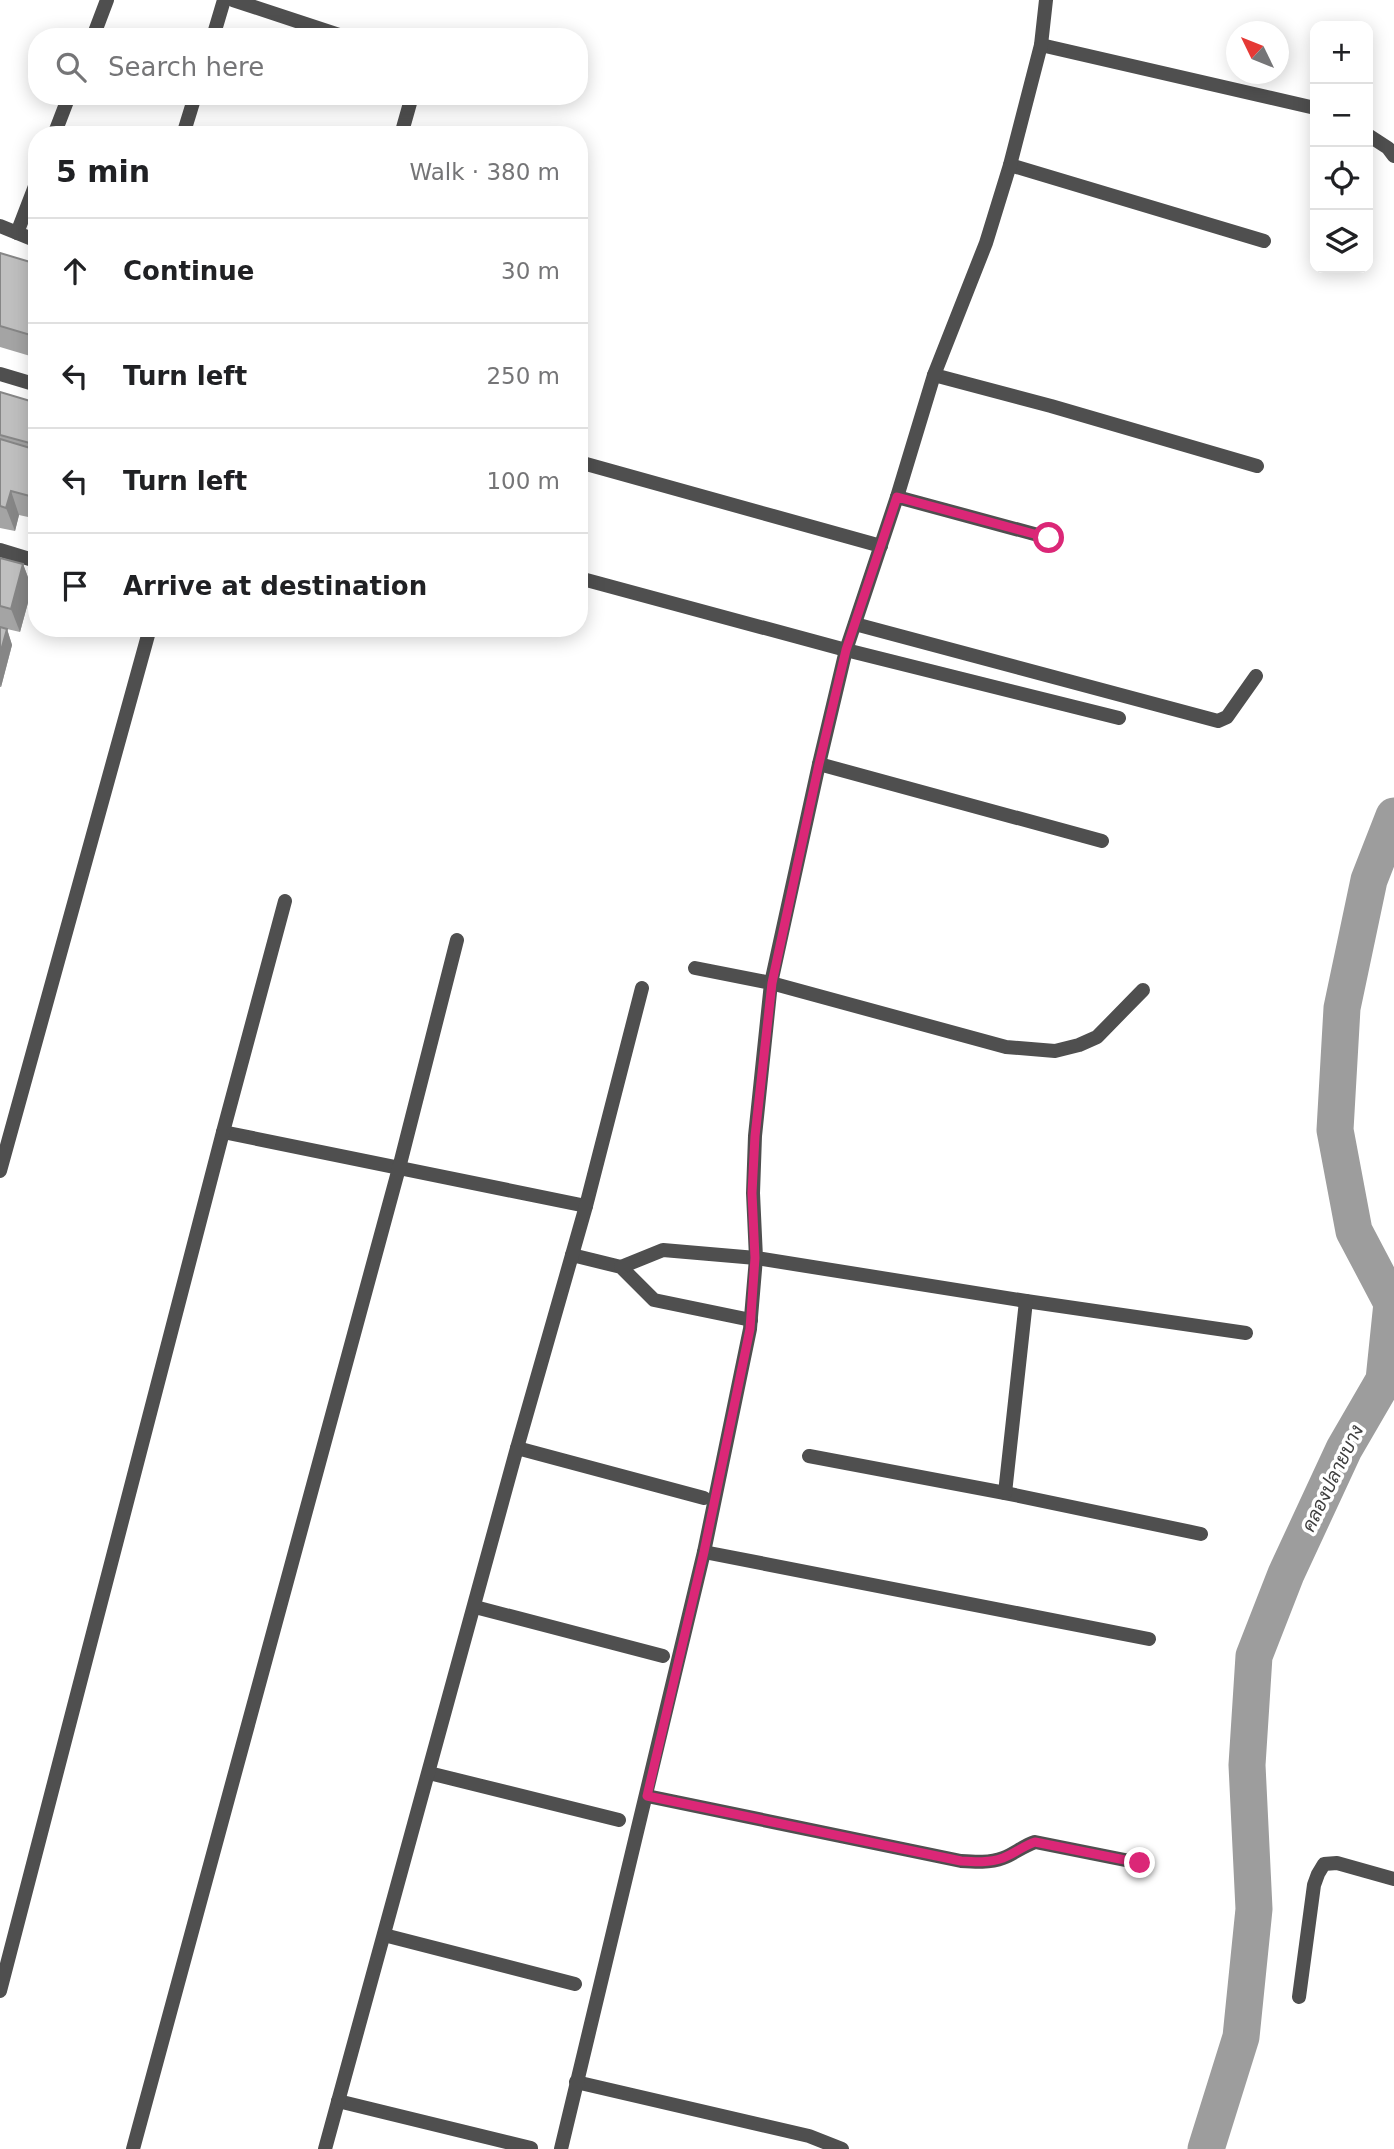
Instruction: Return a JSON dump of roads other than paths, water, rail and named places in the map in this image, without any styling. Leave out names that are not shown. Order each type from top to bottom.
[{"type":"street","points":[[96,28],[107,0]]},
{"type":"street","points":[[215,28],[223,0]]},
{"type":"street","points":[[233,0],[318,28]]},
{"type":"street","points":[[561,2149],[704,1552],[751,1320],[755,1258],[752,1193],[755,1136],[772,983],[819,764],[846,650],[934,375],[986,243],[1010,165],[1041,45],[1045,0]]},
{"type":"street","points":[[1041,45],[1310,107]]},
{"type":"street","points":[[57,126],[66,105]]},
{"type":"street","points":[[186,126],[192,105]]},
{"type":"street","points":[[404,126],[409,105]]},
{"type":"street","points":[[1373,138],[1388,148],[1394,156]]},
{"type":"street","points":[[1010,165],[1264,241]]},
{"type":"street","points":[[17,233],[28,204]]},
{"type":"street","points":[[0,226],[28,237]]},
{"type":"street","points":[[0,374],[28,382]]},
{"type":"street","points":[[934,375],[1256,466]]},
{"type":"street","points":[[588,465],[881,546]]},
{"type":"street","points":[[897,497],[1049,538]]},
{"type":"street","points":[[0,550],[28,559]]},
{"type":"street","points":[[588,580],[846,650],[1119,718]]},
{"type":"street","points":[[855,624],[1218,721],[1227,717],[1256,676]]},
{"type":"street","points":[[0,1171],[148,637]]},
{"type":"street","points":[[819,764],[1102,841]]},
{"type":"street","points":[[0,1991],[285,901]]},
{"type":"street","points":[[132,2149],[399,1168],[457,940]]},
{"type":"street","points":[[695,968],[772,983],[1006,1047],[1055,1051],[1097,1037],[1143,990]]},
{"type":"street","points":[[324,2149],[586,1206],[642,988]]},
{"type":"street","points":[[223,1132],[586,1206]]},
{"type":"street","points":[[621,1266],[663,1250],[755,1258],[1246,1333]]},
{"type":"street","points":[[572,1255],[621,1266],[654,1300],[751,1320]]},
{"type":"street","points":[[1005,1493],[1026,1301]]},
{"type":"street","points":[[517,1448],[704,1497]]},
{"type":"street","points":[[809,1456],[1201,1534]]},
{"type":"street","points":[[704,1552],[1149,1639]]},
{"type":"street","points":[[475,1607],[663,1656]]},
{"type":"street","points":[[429,1773],[619,1820]]},
{"type":"street","points":[[647,1796],[961,1861],[982,1862],[1004,1858],[1020,1847],[1035,1842],[1140,1863]]},
{"type":"street","points":[[1299,1997],[1314,1885],[1324,1864],[1337,1863],[1394,1879]]},
{"type":"street","points":[[384,1935],[575,1984]]},
{"type":"street","points":[[576,2082],[809,2136],[842,2149]]},
{"type":"street","points":[[338,2101],[531,2148]]},
{"type":"waterway","name":"คลองปลายบาง","points":[[1206,2149],[1241,2037],[1254,1909],[1247,1765],[1254,1656],[1286,1574],[1344,1449],[1384,1380],[1392,1303],[1354,1231],[1335,1130],[1342,1008],[1369,880],[1394,816]]}]
